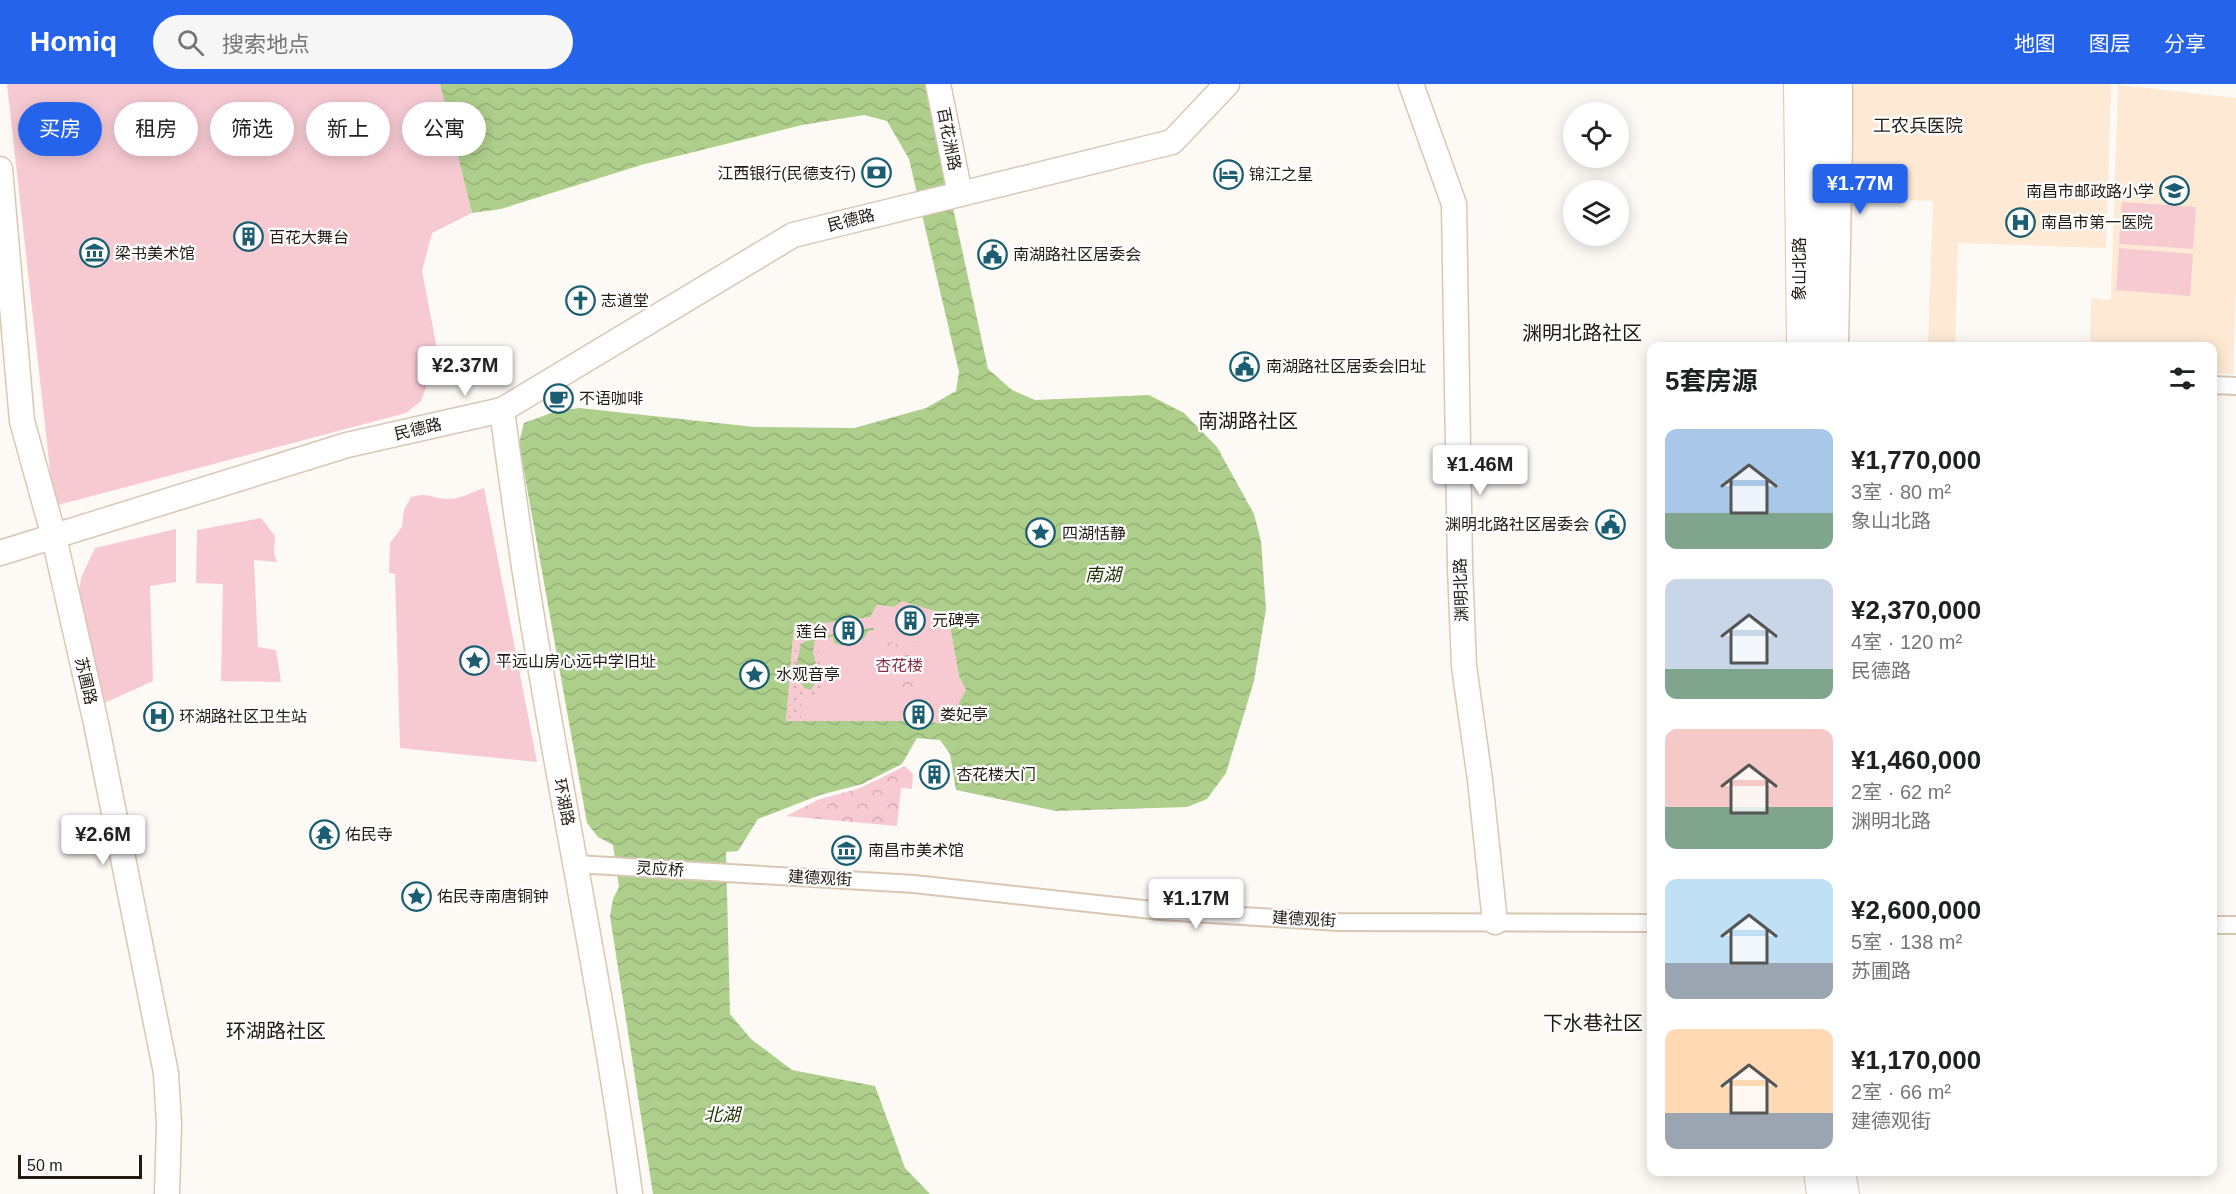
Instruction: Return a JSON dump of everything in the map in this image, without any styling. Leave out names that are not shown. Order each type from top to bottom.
[{"type":"main road","name":"百花洲路","points":[[938,84],[960,194]]},
{"type":"main road","points":[[960,194],[1172,142],[1227,84]]},
{"type":"main road","name":"渊明北路","points":[[1411,84],[1454,204],[1464,666],[1480,780],[1495,922]]},
{"type":"main road","name":"象山北路","points":[[1797,84],[1800,342]]},
{"type":"main road","name":"象山北路","points":[[1819,342],[1820,84]]},
{"type":"main road","points":[[1836,342],[1839,84]]},
{"type":"main road","name":"苏圃路","points":[[0,169],[22,421],[54,537],[96,723],[166,1073],[169,1124],[166,1194]]},
{"type":"main road","name":"民德路","points":[[0,553],[347,445],[502,410],[793,235],[960,194]]},
{"type":"main road","name":"环湖路","points":[[502,410],[533,624],[576,864],[630,1194]]},
{"type":"main road","points":[[1818,1176],[1820,1194]]},
{"type":"main road","points":[[1843,1176],[1846,1194]]},
{"type":"street","points":[[2217,385],[2236,386]]},
{"type":"street","name":"灵应桥","points":[[576,864],[743,874]]},
{"type":"street","name":"建德观街","points":[[743,874],[915,884],[1161,911],[1339,922],[1647,923]]},
{"type":"street","points":[[2217,925],[2236,925]]},
{"type":"shaded area","name":"南昌市第一医院","points":[[1836,84],[2111,84],[2106,248],[1958,243],[1955,342],[1928,342],[1933,201],[1833,198]]},
{"type":"shaded area","name":"南昌市邮政路小学","points":[[2118,85],[2236,98],[2236,284],[2233,374],[2217,373],[2217,342],[2090,342],[2091,298],[2111,300]]},
{"type":"green space","points":[[7,84],[440,84],[444,102],[402,102],[402,156],[458,156],[472,213],[432,233],[422,271],[438,354],[421,401],[406,413],[54,506]]},
{"type":"green space","points":[[2122,202],[2196,207],[2193,249],[2119,244]]},
{"type":"green space","points":[[2119,248],[2193,254],[2190,296],[2116,290]]},
{"type":"green space","points":[[484,488],[537,762],[400,748],[395,574],[389,573],[390,543],[402,527],[404,510],[411,497],[426,495],[451,499]]},
{"type":"green space","points":[[261,518],[275,536],[274,553],[277,562],[254,560],[258,647],[276,650],[281,682],[221,681],[223,584],[196,583],[197,530]]},
{"type":"green space","points":[[176,529],[176,582],[150,586],[153,681],[98,706],[76,617],[81,578],[95,548]]},
{"type":"green space","name":"杏花楼","points":[[902,600],[948,615],[959,676],[966,690],[947,725],[922,721],[786,721],[794,626],[870,617],[877,605],[894,607]]},
{"type":"green space","points":[[817,626],[822,697],[801,699],[801,719],[788,719],[797,630]]},
{"type":"green space","points":[[880,635],[883,639],[897,644],[918,644],[930,691],[909,692],[884,677]]},
{"type":"green space","points":[[905,766],[913,774],[912,789],[901,788],[897,826],[786,816],[820,799],[858,789]]},
{"type":"water","name":"南湖","points":[[440,84],[926,84],[988,369],[1012,390],[1035,400],[1149,395],[1184,413],[1217,447],[1254,514],[1261,541],[1266,609],[1254,681],[1226,773],[1207,799],[1187,807],[1056,811],[956,790],[950,754],[940,740],[917,738],[902,764],[862,784],[820,795],[758,819],[738,851],[726,852],[730,1014],[751,1039],[792,1070],[875,1086],[905,1168],[930,1194],[653,1194],[610,916],[613,899],[619,887],[613,845],[598,837],[587,823],[519,443],[524,423],[554,412],[579,408],[755,427],[854,428],[926,408],[956,391],[959,372],[909,159],[887,121],[864,115],[802,125],[641,165],[501,209],[472,213],[458,156],[486,156],[486,102],[444,102]],"holes":[[[902,601],[948,615],[959,676],[966,690],[947,724],[922,721],[786,721],[794,627],[870,617],[877,605],[894,607]]]},
{"type":"water","points":[[873,628],[874,630],[868,631],[864,638],[849,644],[834,643],[833,637],[818,639],[814,642],[813,652],[819,676],[811,690],[804,688],[795,671],[801,644],[813,637],[842,633],[857,634],[864,629]]},
{"type":"place","name":"江西银行(民德支行)","points":[[877,173]]},
{"type":"place","name":"锦江之星","points":[[1228,174]]},
{"type":"place","name":"南昌市邮政路小学","points":[[2175,191]]},
{"type":"place","name":"南昌市第一医院","points":[[2020,222]]},
{"type":"place","name":"百花大舞台","points":[[248,237]]},
{"type":"place","name":"梁书美术馆","points":[[94,253]]},
{"type":"place","name":"南湖路社区居委会","points":[[992,254]]},
{"type":"place","name":"志道堂","points":[[580,300]]},
{"type":"place","name":"南湖路社区居委会旧址","points":[[1245,366]]},
{"type":"place","name":"不语咖啡","points":[[558,398]]},
{"type":"place","name":"渊明北路社区居委会","points":[[1610,524]]},
{"type":"place","name":"四湖恬静","points":[[1041,533]]},
{"type":"place","name":"元碑亭","points":[[911,620]]},
{"type":"place","name":"莲台","points":[[849,631]]},
{"type":"place","name":"平远山房心远中学旧址","points":[[475,661]]},
{"type":"place","name":"水观音亭","points":[[755,674]]},
{"type":"place","name":"娄妃亭","points":[[919,714]]},
{"type":"place","name":"环湖路社区卫生站","points":[[158,716]]},
{"type":"place","name":"杏花楼大门","points":[[935,774]]},
{"type":"place","name":"佑民寺","points":[[324,834]]},
{"type":"place","name":"南昌市美术馆","points":[[847,850]]},
{"type":"place","name":"佑民寺南唐铜钟","points":[[416,896]]},
{"type":"district","name":"工农兵医院","points":[[1918,126]]},
{"type":"district","name":"渊明北路社区","points":[[1582,333]]},
{"type":"district","name":"南湖路社区","points":[[1248,421]]},
{"type":"district","name":"下水巷社区","points":[[1593,1023]]},
{"type":"district","name":"环湖路社区","points":[[276,1031]]},
{"type":"water label","name":"北湖","points":[[722,1115]]}]
